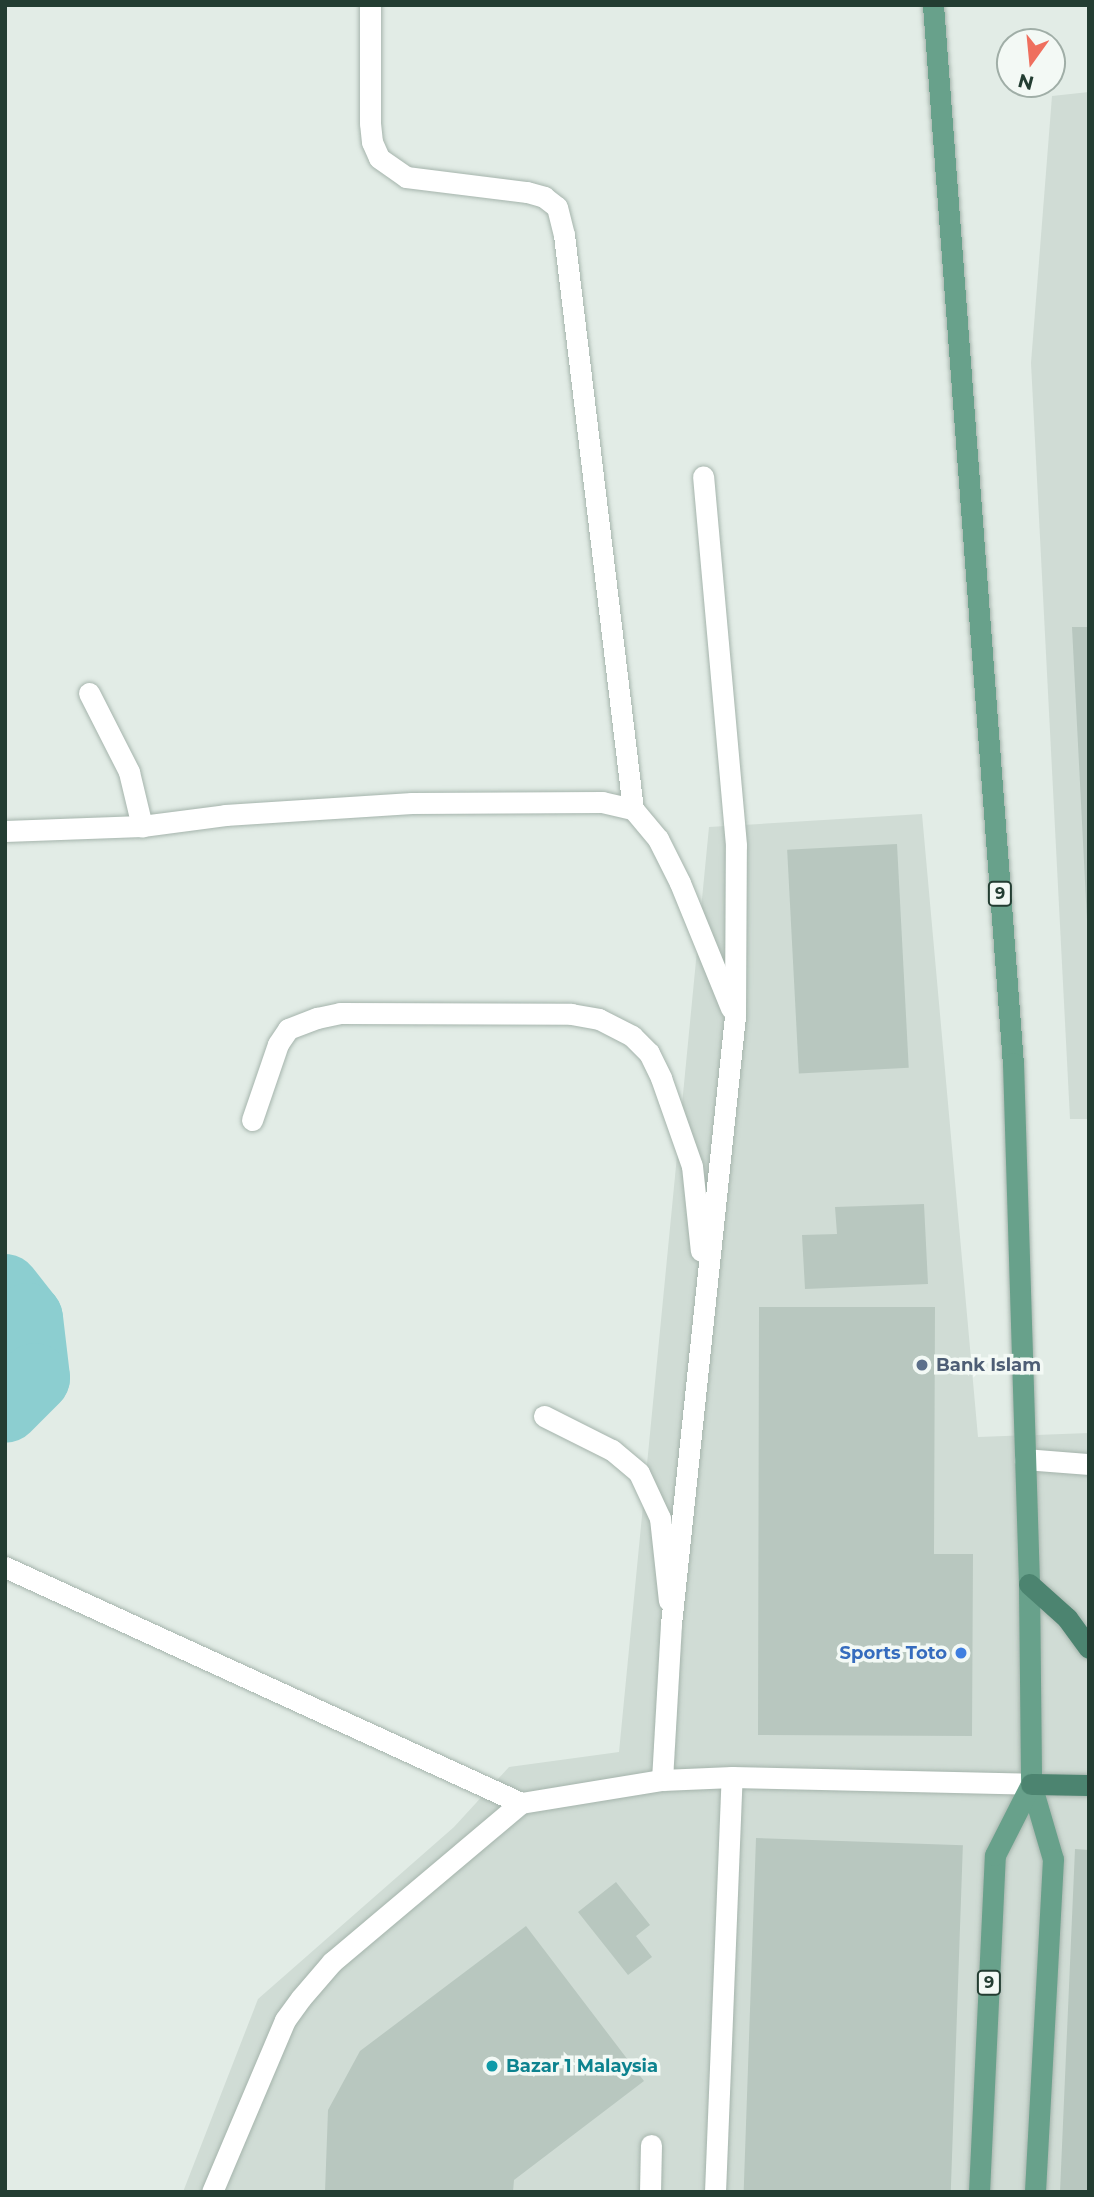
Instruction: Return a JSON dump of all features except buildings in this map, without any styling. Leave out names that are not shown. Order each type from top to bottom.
[{"type":"highway","points":[[1029,1584],[1067,1618],[1089,1648]]},
{"type":"highway","points":[[1031,1784],[1089,1785]]},
{"type":"main road","name":"9","points":[[933,5],[1013,1063],[1029,1584],[1031,1784],[1053,1859],[1035,2192]]},
{"type":"main road","name":"9","points":[[979,2192],[995,1856],[1031,1784]]},
{"type":"street","points":[[370,5],[372,142],[379,158],[389,169],[406,177],[527,192],[544,197],[557,207],[565,249],[634,809],[658,839],[680,883],[735,1016]]},
{"type":"street","points":[[662,1780],[671,1624],[735,1016],[736,845],[703,476]]},
{"type":"street","points":[[89,693],[130,772],[142,826]]},
{"type":"street","points":[[5,831],[142,826],[225,815],[412,803],[602,802],[634,809]]},
{"type":"street","points":[[252,1120],[278,1044],[288,1029],[317,1018],[340,1013],[571,1014],[599,1019],[632,1036],[649,1053],[661,1078],[692,1166],[706,1295]]},
{"type":"street","points":[[544,1416],[612,1450],[639,1473],[660,1518],[671,1624]]},
{"type":"street","points":[[1025,1459],[1089,1464]]},
{"type":"street","points":[[5,1567],[521,1803]]},
{"type":"street","points":[[212,2192],[285,2020],[301,1998],[332,1962],[521,1803],[662,1780],[732,1777],[1031,1784]]},
{"type":"street","points":[[715,2192],[732,1777]]},
{"type":"street","points":[[650,2192],[651,2145]]},
{"type":"shaded area","points":[[1089,92],[1089,1119],[1070,1119],[1031,363],[1052,98],[1066,98],[1066,94]]},
{"type":"shaded area","points":[[922,814],[978,1437],[1089,1433],[1089,2192],[183,2192],[258,1999],[454,1827],[509,1767],[619,1752],[709,827]]},
{"type":"waterway","points":[[5,1289],[28,1318],[35,1378],[5,1408]]},
{"type":"place","name":"Bank Islam","points":[[922,1365]]},
{"type":"place","name":"Sports Toto","points":[[961,1653]]},
{"type":"place","name":"Bazar 1 Malaysia","points":[[492,2066]]}]
